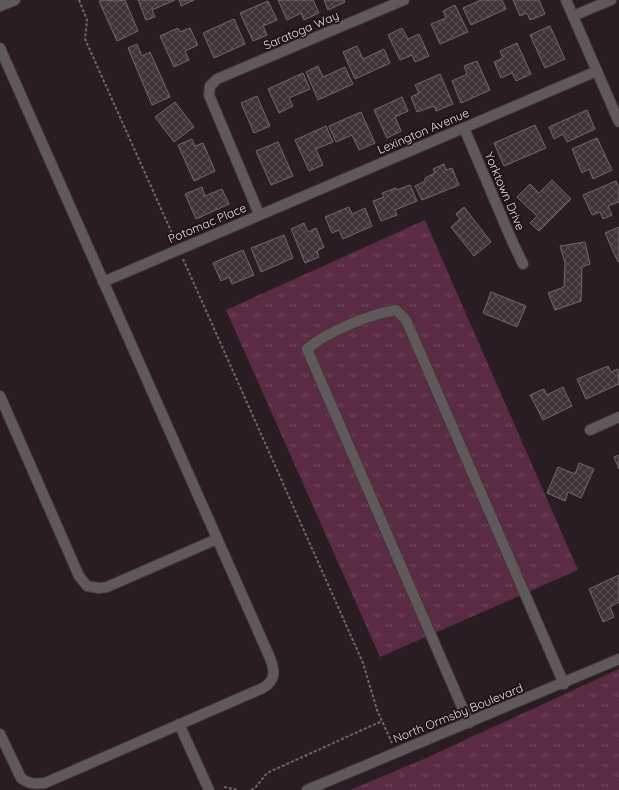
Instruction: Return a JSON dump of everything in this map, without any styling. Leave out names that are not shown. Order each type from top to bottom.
[{"type":"street","points":[[0,6],[15,0]]},
{"type":"street","name":"Saratoga Way","points":[[210,86],[217,79],[404,0]]},
{"type":"street","points":[[566,0],[619,122]]},
{"type":"street","points":[[573,16],[611,0]]},
{"type":"street","points":[[0,48],[270,658],[274,676],[263,688],[38,784],[26,782],[21,778],[0,734]]},
{"type":"street","name":"Lexington Avenue","points":[[259,214],[597,71]]},
{"type":"street","name":"Potomac Place","points":[[103,282],[259,214],[209,95],[210,86]]},
{"type":"street","name":"Yorktown Drive","points":[[464,128],[523,264]]},
{"type":"street","points":[[469,723],[307,348],[318,339],[382,312],[396,310],[406,320],[564,684]]},
{"type":"street","points":[[0,396],[79,576],[87,586],[93,588],[107,586],[217,539]]},
{"type":"street","points":[[590,430],[619,417]]},
{"type":"street","name":"North Ormsby Boulevard","points":[[307,790],[564,684],[619,659]]},
{"type":"street","points":[[179,724],[209,790]]},
{"type":"path","points":[[79,0],[87,20],[86,39],[363,663],[382,721],[393,746]]},
{"type":"path","points":[[251,790],[255,788],[266,773],[382,721]]},
{"type":"path","points":[[224,787],[238,790]]},
{"type":"green space","points":[[425,220],[578,570],[380,657],[226,310]]},
{"type":"green space","points":[[619,669],[619,790],[350,790],[426,758]]},
{"type":"building","points":[[125,0],[138,31],[117,41],[99,1]]},
{"type":"building","points":[[138,0],[175,0],[152,10],[155,17],[146,20]]},
{"type":"building","points":[[179,0],[194,0],[181,6]]},
{"type":"building","points":[[278,0],[313,0],[319,13],[304,20],[301,13],[287,20]]},
{"type":"building","points":[[324,0],[344,0],[345,2],[328,10]]},
{"type":"building","points":[[481,0],[502,0],[506,9],[471,25],[463,8]]},
{"type":"building","points":[[513,0],[539,0],[545,14],[530,20],[527,13],[520,16]]},
{"type":"building","points":[[268,1],[277,20],[263,26],[267,35],[253,41],[240,13]]},
{"type":"building","points":[[455,5],[468,32],[440,44],[431,24],[446,18],[443,11]]},
{"type":"building","points":[[234,19],[245,44],[214,58],[203,33]]},
{"type":"building","points":[[550,26],[565,59],[545,68],[530,35]]},
{"type":"building","points":[[178,28],[180,32],[190,28],[198,45],[185,51],[189,60],[174,67],[160,36]]},
{"type":"building","points":[[402,28],[408,39],[419,34],[429,56],[415,62],[412,55],[400,60],[388,35]]},
{"type":"building","points":[[517,43],[531,74],[516,81],[512,73],[501,78],[494,62],[503,58],[500,51]]},
{"type":"building","points":[[137,44],[142,56],[150,52],[170,97],[152,105],[128,48]]},
{"type":"building","points":[[357,46],[363,59],[384,49],[390,63],[355,79],[343,52]]},
{"type":"building","points":[[477,61],[490,90],[461,103],[452,81],[467,74],[464,66]]},
{"type":"building","points":[[318,66],[323,77],[345,67],[353,84],[318,100],[306,72]]},
{"type":"building","points":[[303,73],[310,89],[289,98],[293,106],[279,113],[268,89]]},
{"type":"building","points":[[440,74],[453,104],[436,111],[434,106],[417,112],[411,97],[419,93],[415,85]]},
{"type":"building","points":[[257,96],[270,126],[254,133],[241,103]]},
{"type":"building","points":[[402,97],[408,111],[395,117],[401,131],[387,138],[374,110]]},
{"type":"building","points":[[175,102],[194,127],[174,142],[155,117]]},
{"type":"building","points":[[587,110],[595,129],[567,142],[563,134],[554,139],[549,127]]},
{"type":"building","points":[[361,112],[375,143],[359,150],[352,135],[336,142],[329,126]]},
{"type":"building","points":[[535,125],[546,148],[504,166],[494,143]]},
{"type":"building","points":[[326,126],[333,142],[316,149],[323,165],[309,171],[295,140]]},
{"type":"building","points":[[597,138],[612,170],[593,179],[589,169],[582,173],[572,149]]},
{"type":"building","points":[[192,139],[195,146],[203,143],[215,171],[194,181],[178,145]]},
{"type":"building","points":[[278,142],[293,176],[271,185],[256,151]]},
{"type":"building","points":[[444,164],[446,170],[452,168],[459,185],[422,200],[415,186],[425,181],[425,178],[435,173],[433,169]]},
{"type":"building","points":[[552,180],[571,199],[539,231],[530,223],[537,216],[517,197],[530,184],[539,193]]},
{"type":"building","points":[[616,181],[619,188],[619,202],[608,206],[612,215],[603,219],[600,212],[592,215],[583,195]]},
{"type":"building","points":[[410,185],[417,201],[395,210],[397,215],[381,221],[373,201],[384,197],[382,193],[396,188],[397,190]]},
{"type":"building","points":[[202,187],[205,196],[222,189],[229,204],[196,219],[185,194]]},
{"type":"building","points":[[349,207],[352,214],[365,208],[372,226],[343,239],[339,230],[332,233],[325,217]]},
{"type":"building","points":[[464,207],[491,242],[474,256],[451,227],[460,219],[456,214]]},
{"type":"building","points":[[304,223],[308,232],[316,228],[324,247],[317,251],[319,257],[305,263],[291,229]]},
{"type":"building","points":[[619,227],[619,261],[618,262],[605,233]]},
{"type":"building","points":[[284,235],[293,258],[261,272],[251,248]]},
{"type":"building","points":[[585,242],[590,264],[582,267],[581,301],[555,310],[548,293],[564,287],[565,263],[560,246]]},
{"type":"building","points":[[243,250],[254,275],[232,284],[229,277],[221,281],[213,263]]},
{"type":"building","points":[[491,292],[526,306],[517,327],[483,313]]},
{"type":"building","points":[[608,366],[611,372],[618,369],[619,384],[586,399],[577,379]]},
{"type":"building","points":[[563,387],[572,406],[543,420],[530,395],[544,389],[547,395]]},
{"type":"building","points":[[619,455],[619,469],[614,457]]},
{"type":"building","points":[[579,463],[594,469],[581,498],[568,492],[565,501],[547,493],[558,467],[575,474]]},
{"type":"building","points":[[619,575],[619,602],[610,607],[614,617],[603,622],[589,589]]}]
